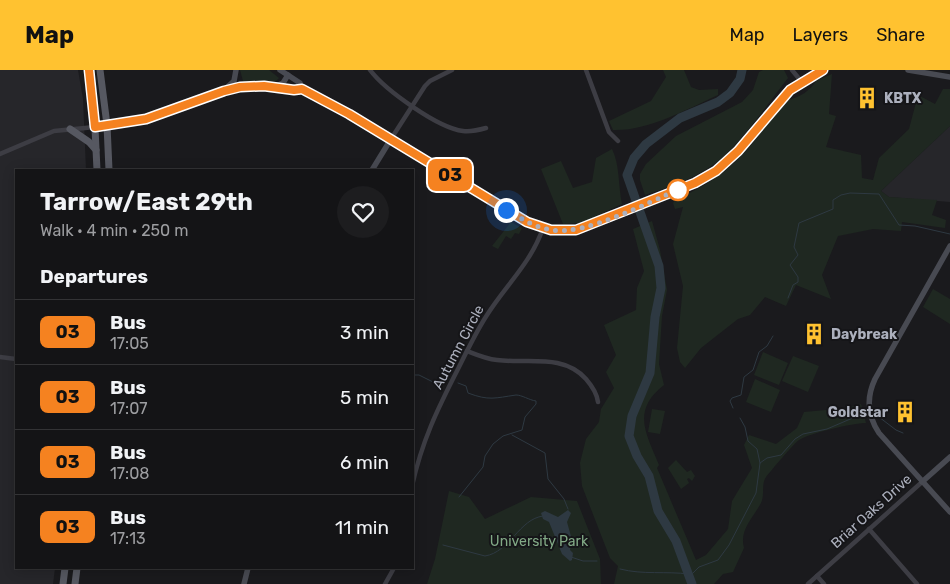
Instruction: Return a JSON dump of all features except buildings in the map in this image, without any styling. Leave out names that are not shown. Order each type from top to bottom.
[{"type":"main road","points":[[89,70],[97,169]]},
{"type":"main road","points":[[100,70],[107,125],[109,169]]},
{"type":"main road","points":[[224,91],[234,81],[236,70]]},
{"type":"main road","points":[[280,70],[300,82],[302,89]]},
{"type":"main road","points":[[95,127],[146,119],[224,91],[252,85],[274,86],[294,90],[302,89],[391,139],[506,210],[543,228],[566,231],[590,226],[695,183],[716,171],[738,151],[780,99],[801,81],[823,70]]},
{"type":"main road","points":[[908,70],[950,76]]},
{"type":"main road","points":[[274,86],[283,83],[288,75]]},
{"type":"main road","points":[[70,129],[89,142],[96,150]]},
{"type":"main road","points":[[373,169],[391,139]]},
{"type":"main road","points":[[950,246],[875,379],[869,398],[869,412],[874,426],[950,512]]},
{"type":"main road","name":"Briar Oaks Drive","points":[[922,482],[950,457]]},
{"type":"main road","points":[[63,584],[65,569]]},
{"type":"main road","points":[[75,584],[77,569]]},
{"type":"main road","points":[[244,584],[248,569]]},
{"type":"street","points":[[370,70],[386,88],[411,105],[454,129],[473,132],[486,128]]},
{"type":"street","points":[[391,139],[411,105],[430,81],[452,70]]},
{"type":"street","points":[[586,70],[609,132],[618,141]]},
{"type":"street","points":[[792,70],[801,81]]},
{"type":"street","points":[[0,154],[54,131],[95,127]]},
{"type":"street","name":"Autumn Circle","points":[[414,479],[426,435],[467,351],[487,316],[526,264],[543,228]]},
{"type":"street","points":[[467,351],[496,360],[542,360],[562,365],[583,375],[597,395],[598,402]]},
{"type":"street","points":[[0,357],[15,359]]},
{"type":"street","name":"Briar Oaks Drive","points":[[808,584],[922,482]]},
{"type":"street","points":[[869,529],[917,584]]},
{"type":"street","points":[[385,584],[393,569]]},
{"type":"street","points":[[817,576],[824,584]]},
{"type":"shaded area","points":[[0,70],[78,70],[83,99],[86,169],[15,169],[15,569],[55,569],[53,584],[0,584]]},
{"type":"shaded area","points":[[950,126],[950,202],[889,197],[881,191]]},
{"type":"shaded area","points":[[568,510],[571,513],[567,522],[572,540],[570,550],[573,553],[572,560],[570,561],[562,554],[549,522],[543,519],[541,513],[545,511],[558,517]]},
{"type":"green space","points":[[240,70],[269,70],[279,78],[276,81],[243,81]]},
{"type":"green space","points":[[663,70],[684,70],[691,87],[699,90],[718,89],[718,95],[653,123],[640,127],[613,130],[609,121],[651,101],[666,77]]},
{"type":"green space","points":[[763,70],[784,70],[788,78],[732,148],[697,175],[645,195],[640,174],[646,164],[676,136],[742,102],[753,90],[759,72]]},
{"type":"green space","points":[[832,74],[829,114],[836,116],[826,147],[861,155],[862,178],[873,180],[879,158],[909,129],[918,95],[935,104],[943,89],[950,89],[950,126],[881,191],[889,197],[937,200],[932,215],[946,220],[945,228],[902,222],[901,231],[873,229],[838,236],[822,275],[831,299],[796,285],[786,306],[765,297],[750,315],[738,319],[701,348],[685,368],[680,362],[677,348],[683,286],[673,244],[683,207],[675,209],[673,203],[676,199],[703,186],[736,161],[788,100],[804,93],[816,81]]},
{"type":"green space","points":[[612,149],[618,169],[622,204],[581,223],[563,224],[541,169],[561,161],[573,188],[592,182],[596,158]]},
{"type":"green space","points":[[652,221],[660,250],[667,290],[662,316],[659,364],[664,385],[647,404],[644,413],[644,423],[659,465],[657,468],[696,560],[706,555],[728,529],[732,501],[752,468],[744,445],[749,435],[776,444],[797,428],[804,412],[847,408],[861,404],[866,423],[812,434],[799,440],[793,446],[766,477],[761,503],[745,530],[743,535],[744,548],[733,572],[723,574],[714,584],[614,584],[618,566],[610,558],[582,486],[580,463],[586,439],[599,422],[601,409],[614,388],[606,372],[616,355],[604,325],[636,310],[637,288],[644,271],[633,229]]},
{"type":"green space","points":[[511,222],[522,228],[519,234],[515,233],[511,239],[506,236],[498,249],[492,246]]},
{"type":"green space","points":[[933,289],[950,299],[950,324],[923,307]]},
{"type":"green space","points":[[763,352],[788,363],[779,385],[754,375]]},
{"type":"green space","points":[[793,356],[819,366],[808,392],[782,381]]},
{"type":"green space","points":[[755,379],[780,390],[771,412],[746,402]]},
{"type":"green space","points":[[652,409],[665,411],[660,434],[648,432]]},
{"type":"green space","points":[[676,460],[687,472],[691,470],[695,476],[692,481],[689,478],[687,479],[689,483],[681,489],[668,468]]},
{"type":"green space","name":"University Park","points":[[449,491],[469,497],[485,519],[531,497],[577,501],[600,559],[601,584],[427,584],[435,559]]},
{"type":"waterway","points":[[692,584],[676,541],[658,511],[649,476],[637,456],[629,436],[632,416],[650,373],[655,317],[661,288],[659,266],[627,175],[634,158],[646,144],[680,118],[718,102],[730,93],[740,79],[742,70]]},
{"type":"waterway","points":[[788,298],[793,285],[798,282],[798,277],[790,265],[798,255],[794,247],[799,223],[833,209],[833,200],[841,195],[850,193],[879,194],[899,225],[915,226],[950,234]]},
{"type":"waterway","points":[[733,408],[730,401],[732,398],[741,395],[744,377],[753,370],[759,352],[767,346],[773,336]]},
{"type":"waterway","points":[[414,375],[419,375],[435,383],[449,379]]},
{"type":"waterway","points":[[458,383],[466,386],[468,393],[481,397],[492,398],[516,395],[536,401],[536,404],[525,417],[522,430],[503,436],[493,444],[485,456],[483,467],[459,497]]},
{"type":"waterway","points":[[690,576],[699,567],[718,560],[729,545],[756,493],[760,463],[767,458],[781,455],[795,439],[803,434],[827,429],[862,414]]},
{"type":"waterway","points":[[875,414],[903,433]]},
{"type":"waterway","points":[[740,418],[745,427],[748,441],[757,449],[760,463]]},
{"type":"waterway","points":[[512,435],[545,453],[548,479],[564,499],[568,509]]},
{"type":"waterway","points":[[443,545],[485,556],[501,548],[527,523],[543,516]]},
{"type":"waterway","points":[[571,557],[583,561],[597,561]]},
{"type":"waterway","points":[[620,569],[637,572],[689,574]]},
{"type":"bus line","name":"03","points":[[89,70],[95,127],[146,119],[240,87],[252,85],[274,86],[294,90],[302,89],[349,114],[527,222],[535,226],[560,231],[571,231],[590,226],[695,183],[716,171],[748,140],[780,99],[801,81],[823,70]]},
{"type":"place","name":"KBTX","points":[[867,98]]},
{"type":"place","name":"Daybreak","points":[[814,334]]},
{"type":"place","name":"Goldstar","points":[[905,412]]},
{"type":"route","points":[[506,210],[535,226],[551,230],[571,231],[590,226],[680,189],[678,190]]}]
